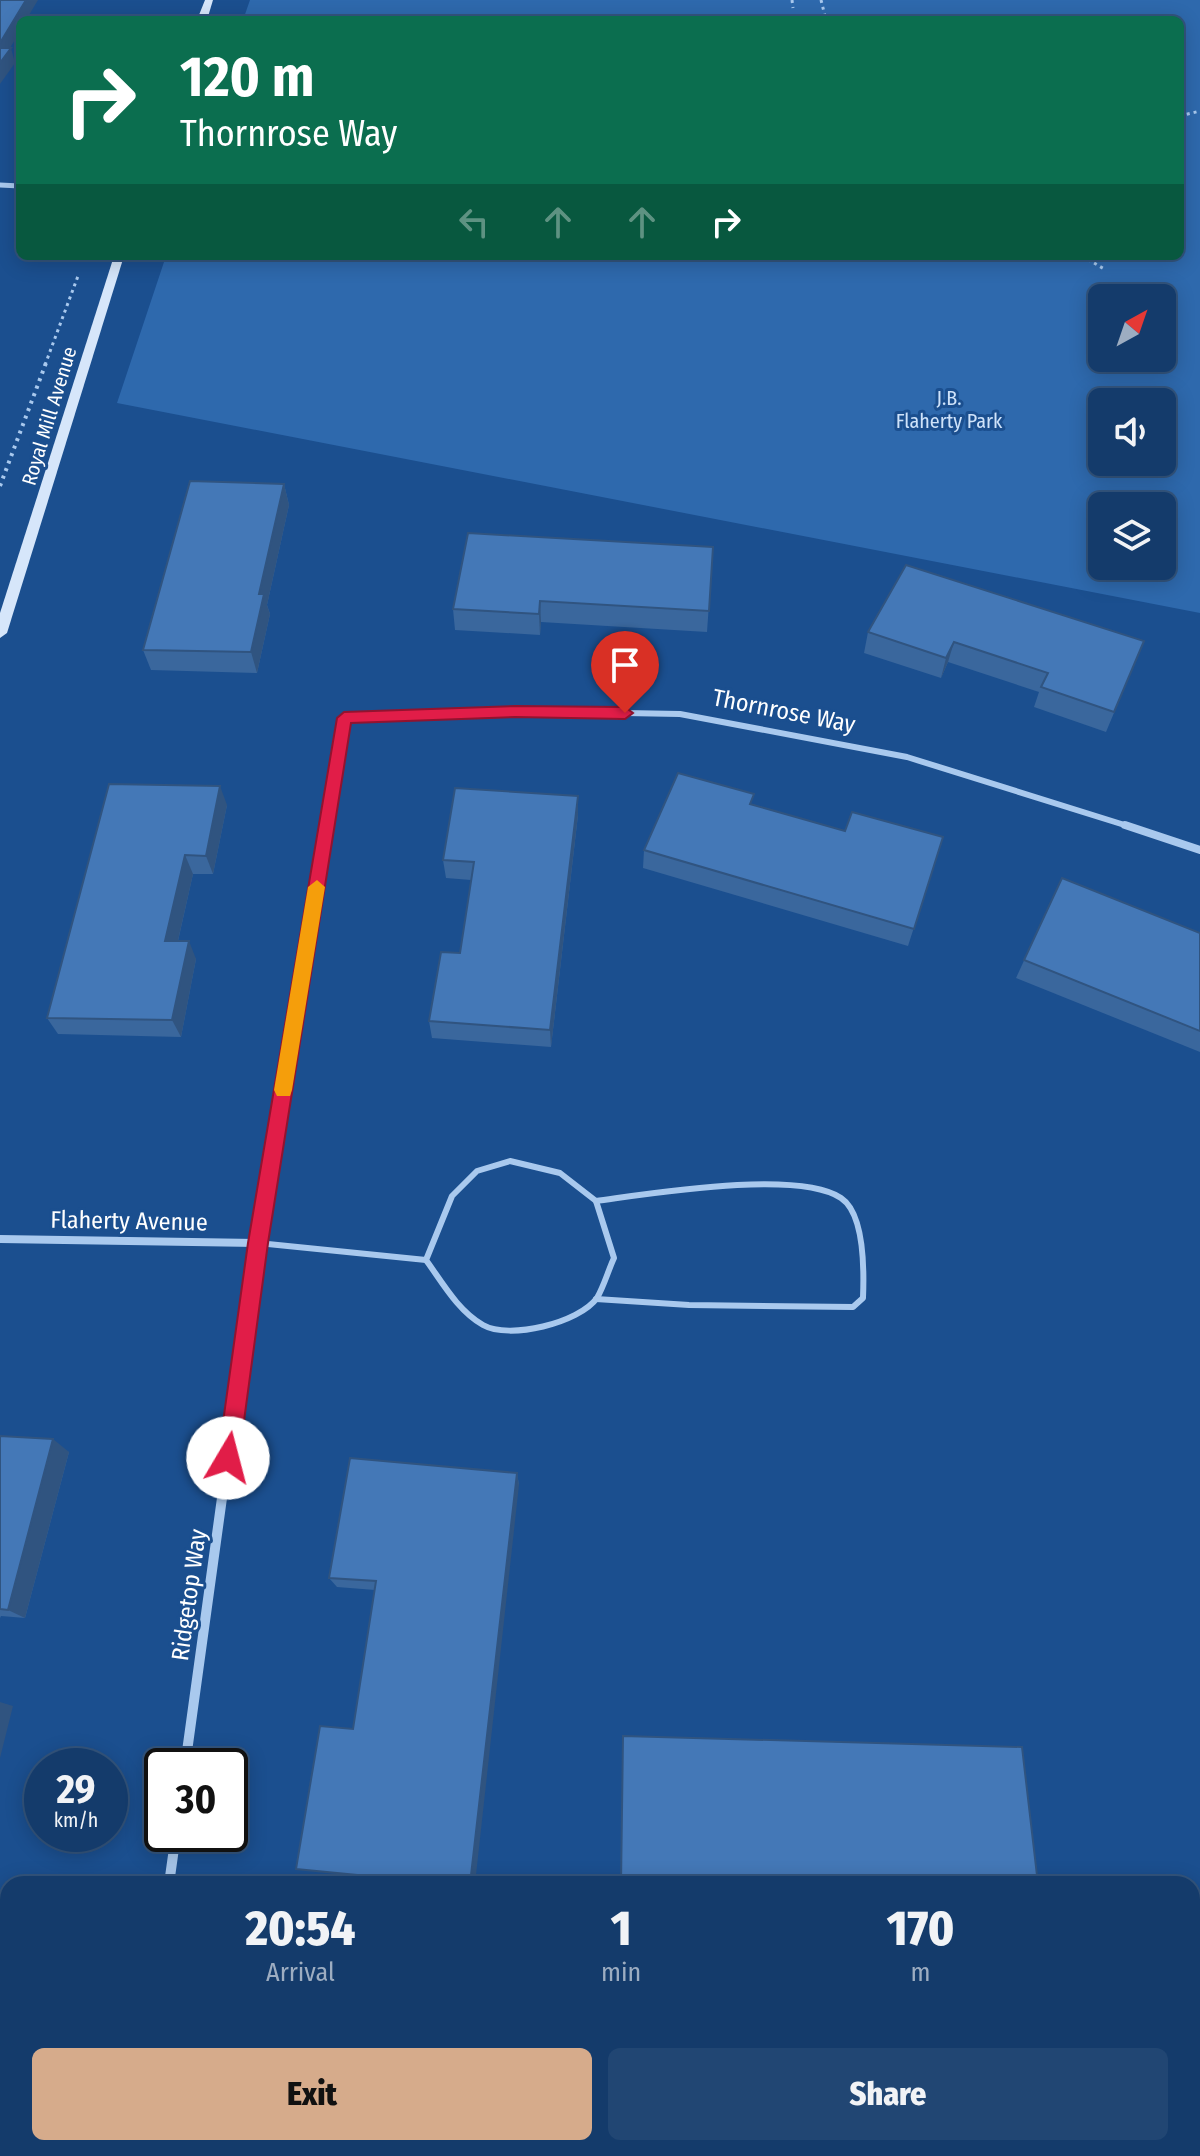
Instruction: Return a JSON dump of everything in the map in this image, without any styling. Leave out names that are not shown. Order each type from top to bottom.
[{"type":"main road","name":"Royal Mill Avenue","points":[[0,633],[118,260]]},
{"type":"street","name":"Thornrose Way","points":[[344,718],[515,711],[680,714],[907,757],[1200,850]]},
{"type":"street","name":"Ridgetop Way","points":[[188,1748],[258,1243],[344,718]]},
{"type":"street","name":"Flaherty Avenue","points":[[0,1239],[258,1243]]},
{"type":"street","points":[[170,1876],[173,1852]]},
{"type":"lane","points":[[258,1243],[426,1260],[462,1309],[485,1327],[531,1330],[573,1318],[596,1299],[614,1258],[596,1201],[560,1173],[510,1161],[477,1171],[452,1196],[426,1260]]},
{"type":"lane","points":[[596,1201],[694,1188],[796,1187],[830,1193],[843,1199],[853,1213],[865,1270],[863,1298],[853,1307],[689,1305],[596,1299]]},
{"type":"path","points":[[792,0],[793,8]]},
{"type":"path","points":[[1089,260],[1106,270]]},
{"type":"path","points":[[0,486],[80,270]]},
{"type":"green space","name":"J.B. Flaherty Park","points":[[250,0],[1200,0],[1200,613],[117,403],[165,260],[1184,260],[1184,16],[244,16]]},
{"type":"building","points":[[0,0],[26,0],[16,16],[0,43]]},
{"type":"building","points":[[0,48],[11,48],[0,63]]},
{"type":"building","points":[[190,481],[284,484],[259,594],[264,594],[251,652],[143,650]]},
{"type":"building","points":[[468,533],[713,547],[709,611],[540,601],[539,614],[453,609]]},
{"type":"building","points":[[906,565],[1144,641],[1114,712],[1041,687],[1048,673],[954,642],[946,658],[868,632]]},
{"type":"building","points":[[678,773],[754,794],[750,804],[845,831],[852,812],[943,837],[914,929],[644,850]]},
{"type":"building","points":[[109,784],[220,786],[206,856],[185,855],[165,941],[189,941],[172,1020],[47,1018]]},
{"type":"building","points":[[455,788],[578,796],[550,1030],[429,1021],[441,952],[460,953],[474,862],[443,860]]},
{"type":"building","points":[[1062,878],[1200,933],[1200,1031],[1024,960]]},
{"type":"building","points":[[0,1436],[53,1439],[8,1610],[0,1609]]},
{"type":"building","points":[[350,1458],[517,1473],[471,1876],[368,1876],[296,1869],[320,1726],[353,1729],[376,1581],[329,1578]]},
{"type":"building","points":[[623,1736],[1022,1747],[1037,1876],[621,1876]]},
{"type":"slow traffic","points":[[283,1090],[317,887]]},
{"type":"route","points":[[228,1458],[258,1243],[344,718],[515,711],[625,713]]}]
